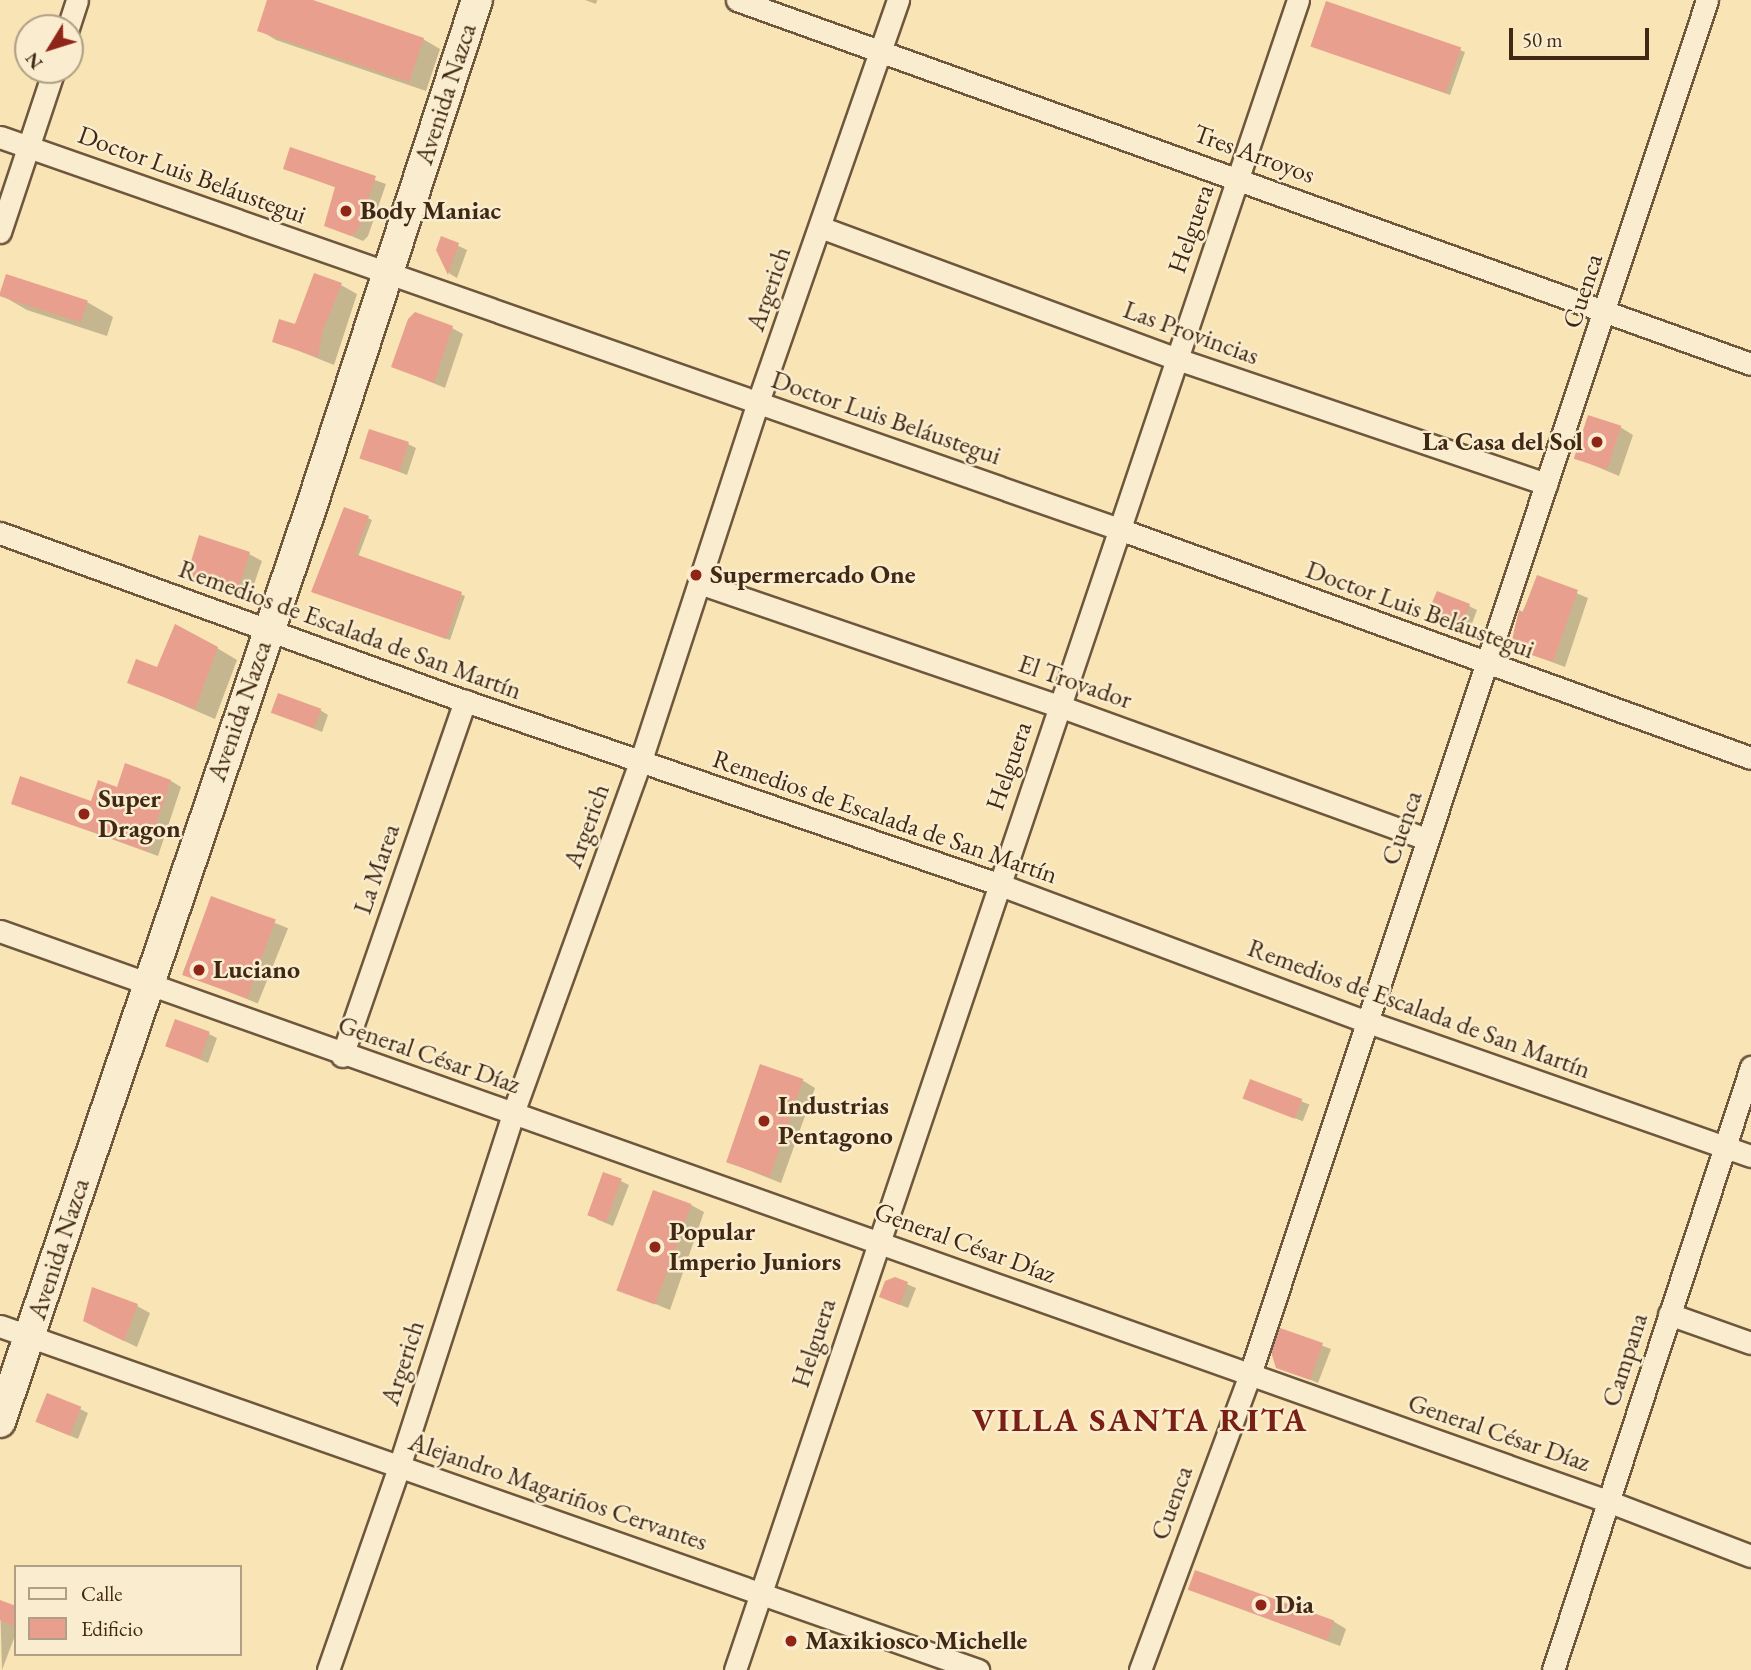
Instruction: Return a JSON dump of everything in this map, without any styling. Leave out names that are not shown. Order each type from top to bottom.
[{"type":"main road","name":"Avenida Nazca","points":[[0,1422],[268,630],[477,0]]},
{"type":"street","name":"Tres Arroyos","points":[[737,0],[1238,177],[1751,364]]},
{"type":"street","name":"Argerich","points":[[328,1670],[399,1467],[513,1113],[702,584],[758,402],[898,0]]},
{"type":"street","name":"Helguera","points":[[735,1670],[877,1241],[1298,0]]},
{"type":"street","name":"Cuenca","points":[[1140,1670],[1250,1374],[1546,484],[1606,312],[1707,0]]},
{"type":"street","points":[[0,232],[49,84]]},
{"type":"street","name":"Doctor Luis Beláustegui","points":[[0,137],[1119,529],[1488,665],[1751,758]]},
{"type":"street","name":"Las Provincias","points":[[820,226],[1177,359],[1546,484]]},
{"type":"street","name":"Remedios de Escalada de San Martín","points":[[0,533],[640,763],[998,884],[1368,1022],[1751,1157]]},
{"type":"street","name":"El Trovador","points":[[702,584],[1059,706],[1427,839]]},
{"type":"street","name":"La Marea","points":[[342,1056],[465,701]]},
{"type":"street","name":"General César Díaz","points":[[0,931],[342,1056],[877,1241],[1610,1502],[1751,1556]]},
{"type":"street","name":"Campana","points":[[1553,1670],[1751,1067]]},
{"type":"street","points":[[1669,1314],[1751,1343]]},
{"type":"street","name":"Alejandro Magariños Cervantes","points":[[0,1326],[761,1591],[978,1670]]},
{"type":"building","points":[[267,0],[313,0],[424,38],[409,82],[257,31]]},
{"type":"building","points":[[1326,1],[1461,48],[1446,93],[1310,46]]},
{"type":"building","points":[[290,147],[376,176],[358,230],[351,236],[324,226],[335,187],[283,169]]},
{"type":"building","points":[[441,236],[459,243],[448,275],[436,250]]},
{"type":"building","points":[[314,273],[342,283],[322,333],[318,357],[272,342],[279,319],[295,324]]},
{"type":"building","points":[[6,274],[88,301],[81,322],[0,296]]},
{"type":"building","points":[[415,312],[453,326],[434,383],[391,367],[408,319]]},
{"type":"building","name":"La Casa del Sol","points":[[1588,415],[1621,426],[1607,470],[1574,459]]},
{"type":"building","points":[[369,429],[409,442],[399,471],[359,458]]},
{"type":"building","points":[[344,507],[369,516],[355,554],[462,592],[446,639],[311,592]]},
{"type":"building","points":[[199,535],[250,552],[239,587],[221,590],[186,578]]},
{"type":"building","points":[[1537,575],[1578,590],[1553,662],[1519,651],[1512,640],[1519,610],[1523,612]]},
{"type":"building","points":[[1437,591],[1470,604],[1462,625],[1453,630],[1425,619]]},
{"type":"building","points":[[175,624],[218,647],[195,709],[127,683],[136,659],[157,667]]},
{"type":"building","points":[[278,693],[321,709],[314,728],[271,713]]},
{"type":"building","name":"Super Dragon","points":[[125,763],[171,780],[147,851],[11,804],[20,776],[91,801],[98,780],[117,787]]},
{"type":"building","points":[[211,896],[276,920],[247,999],[182,975]]},
{"type":"building","points":[[175,1019],[210,1032],[200,1059],[165,1046]]},
{"type":"building","name":"Industrias Pentagono","points":[[760,1064],[803,1079],[770,1177],[726,1162]]},
{"type":"building","points":[[1250,1079],[1302,1099],[1295,1119],[1242,1099]]},
{"type":"building","points":[[603,1172],[622,1179],[606,1222],[587,1215]]},
{"type":"building","name":"Popular Imperio Juniors","points":[[653,1190],[692,1204],[655,1305],[616,1291]]},
{"type":"building","points":[[895,1277],[908,1282],[900,1305],[879,1297],[885,1281]]},
{"type":"building","points":[[92,1287],[138,1304],[124,1341],[83,1321]]},
{"type":"building","points":[[1280,1328],[1323,1343],[1310,1380],[1276,1368],[1271,1352]]},
{"type":"building","points":[[47,1393],[81,1407],[70,1436],[35,1422]]},
{"type":"building","name":"Dia","points":[[1195,1570],[1334,1621],[1327,1640],[1188,1590]]},
{"type":"building","points":[[0,1600],[14,1605],[14,1626],[0,1620]]},
{"type":"place","name":"Body Maniac","points":[[346,211]]},
{"type":"place","name":"La Casa del Sol","points":[[1597,442]]},
{"type":"place","name":"Supermercado One","points":[[696,575]]},
{"type":"place","name":"Super Dragon","points":[[84,814]]},
{"type":"place","name":"Luciano","points":[[199,970]]},
{"type":"place","name":"Industrias Pentagono","points":[[764,1121]]},
{"type":"place","name":"Popular Imperio Juniors","points":[[655,1247]]},
{"type":"place","name":"Dia","points":[[1261,1605]]},
{"type":"place","name":"Maxikiosco Michelle","points":[[791,1641]]},
{"type":"district","name":"VILLA SANTA RITA","points":[[1140,1420]]}]
